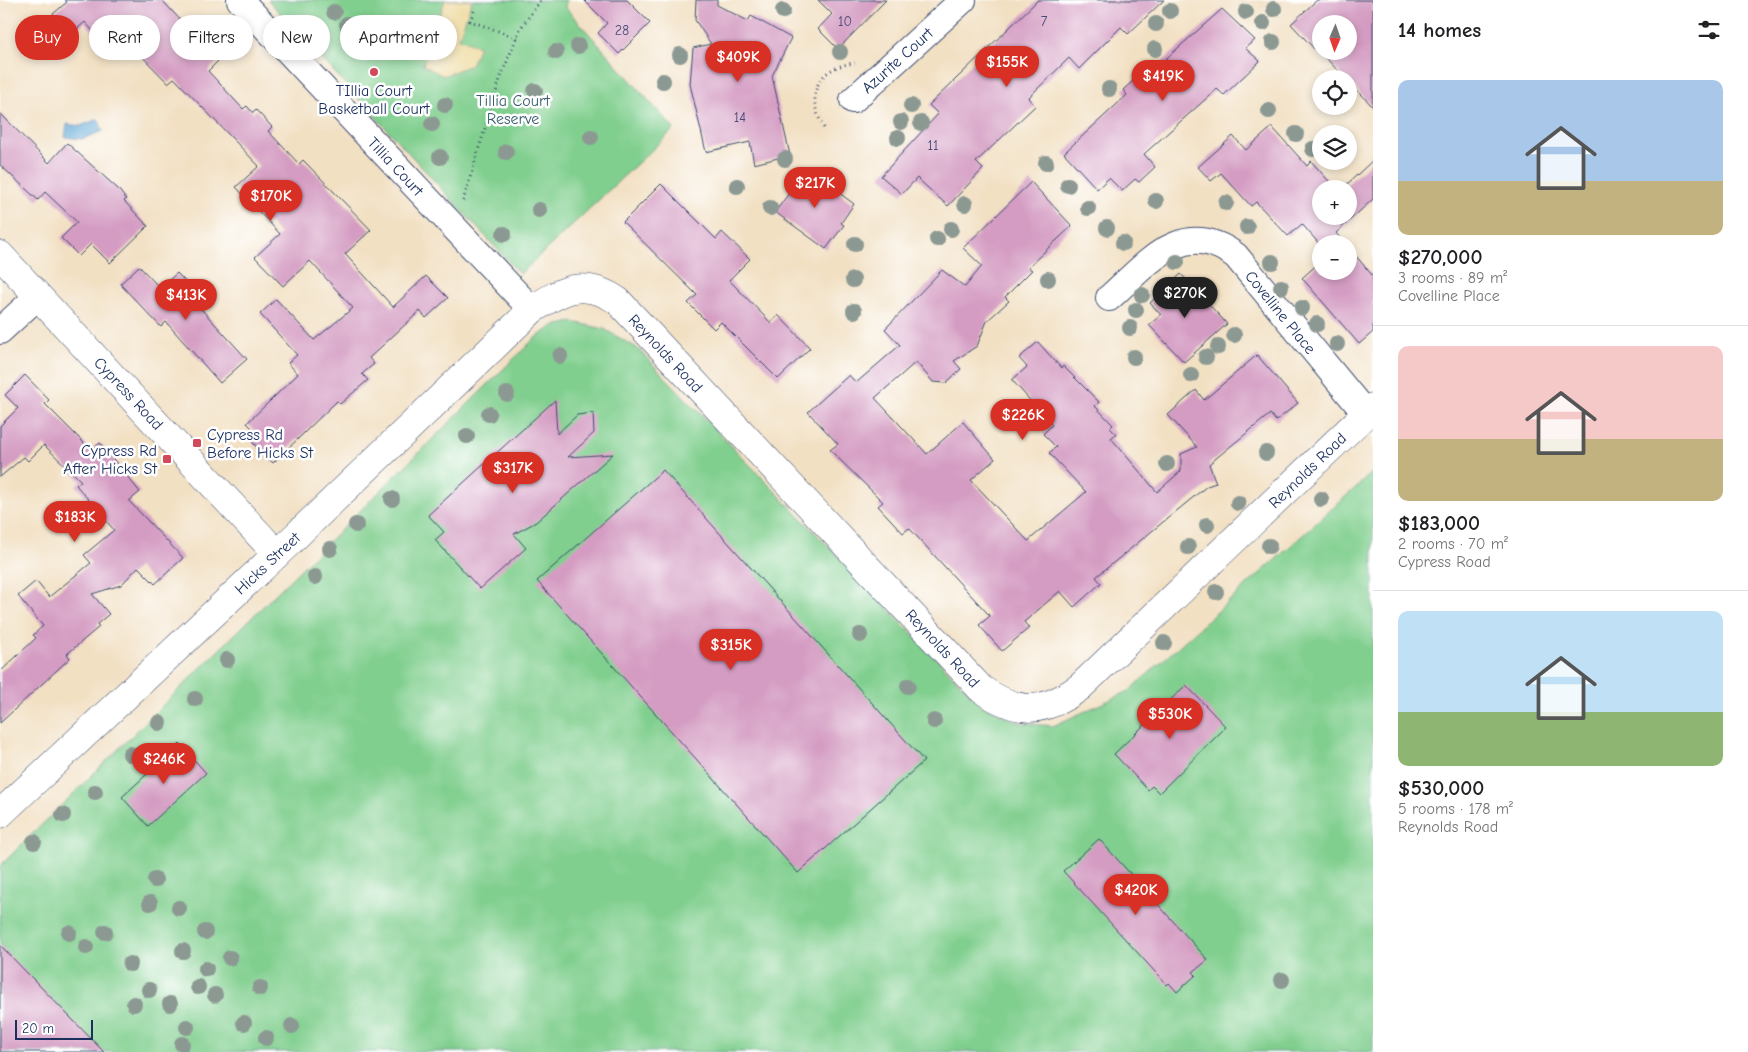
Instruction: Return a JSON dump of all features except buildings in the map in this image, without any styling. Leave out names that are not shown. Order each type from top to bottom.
[{"type":"street","name":"Tillia Court","points":[[240,0],[532,310]]},
{"type":"street","name":"Azurite Court","points":[[853,100],[963,0]]},
{"type":"street","name":"Covelline Place","points":[[1110,298],[1159,253],[1178,243],[1200,240],[1216,243],[1236,256],[1369,411]]},
{"type":"street","name":"Cypress Road","points":[[0,255],[277,554]]},
{"type":"street","name":"Reynolds Road","points":[[532,310],[553,296],[576,288],[602,290],[618,301],[981,689],[1000,702],[1027,708],[1050,706],[1080,687],[1369,411]]},
{"type":"street","points":[[0,331],[38,296]]},
{"type":"street","name":"Hicks Street","points":[[0,814],[277,554],[532,310]]},
{"type":"path","points":[[444,218],[465,198],[500,79],[520,29],[541,0]]},
{"type":"path","points":[[474,11],[470,21],[518,38]]},
{"type":"green space","name":"Tillia Court Reserve","points":[[268,0],[566,0],[565,7],[674,129],[520,274],[323,60],[330,60],[330,15],[282,15]]},
{"type":"green space","points":[[573,322],[604,329],[637,348],[981,705],[1021,723],[1053,726],[1129,691],[1373,472],[1373,1052],[0,1052],[0,866],[535,338],[554,326]]},
{"type":"sand","points":[[445,0],[472,0],[459,38],[479,46],[471,65],[443,76],[423,65],[425,60],[457,60],[457,15],[440,15]]},
{"type":"water","points":[[98,119],[103,131],[82,139],[65,137],[67,124],[80,126]]},
{"type":"place","name":"TIllia Court Basketball Court","points":[[374,72]]},
{"type":"place","name":"Cypress Rd Before Hicks St","points":[[197,443]]},
{"type":"place","name":"Cypress Rd After Hicks St","points":[[167,459]]}]
